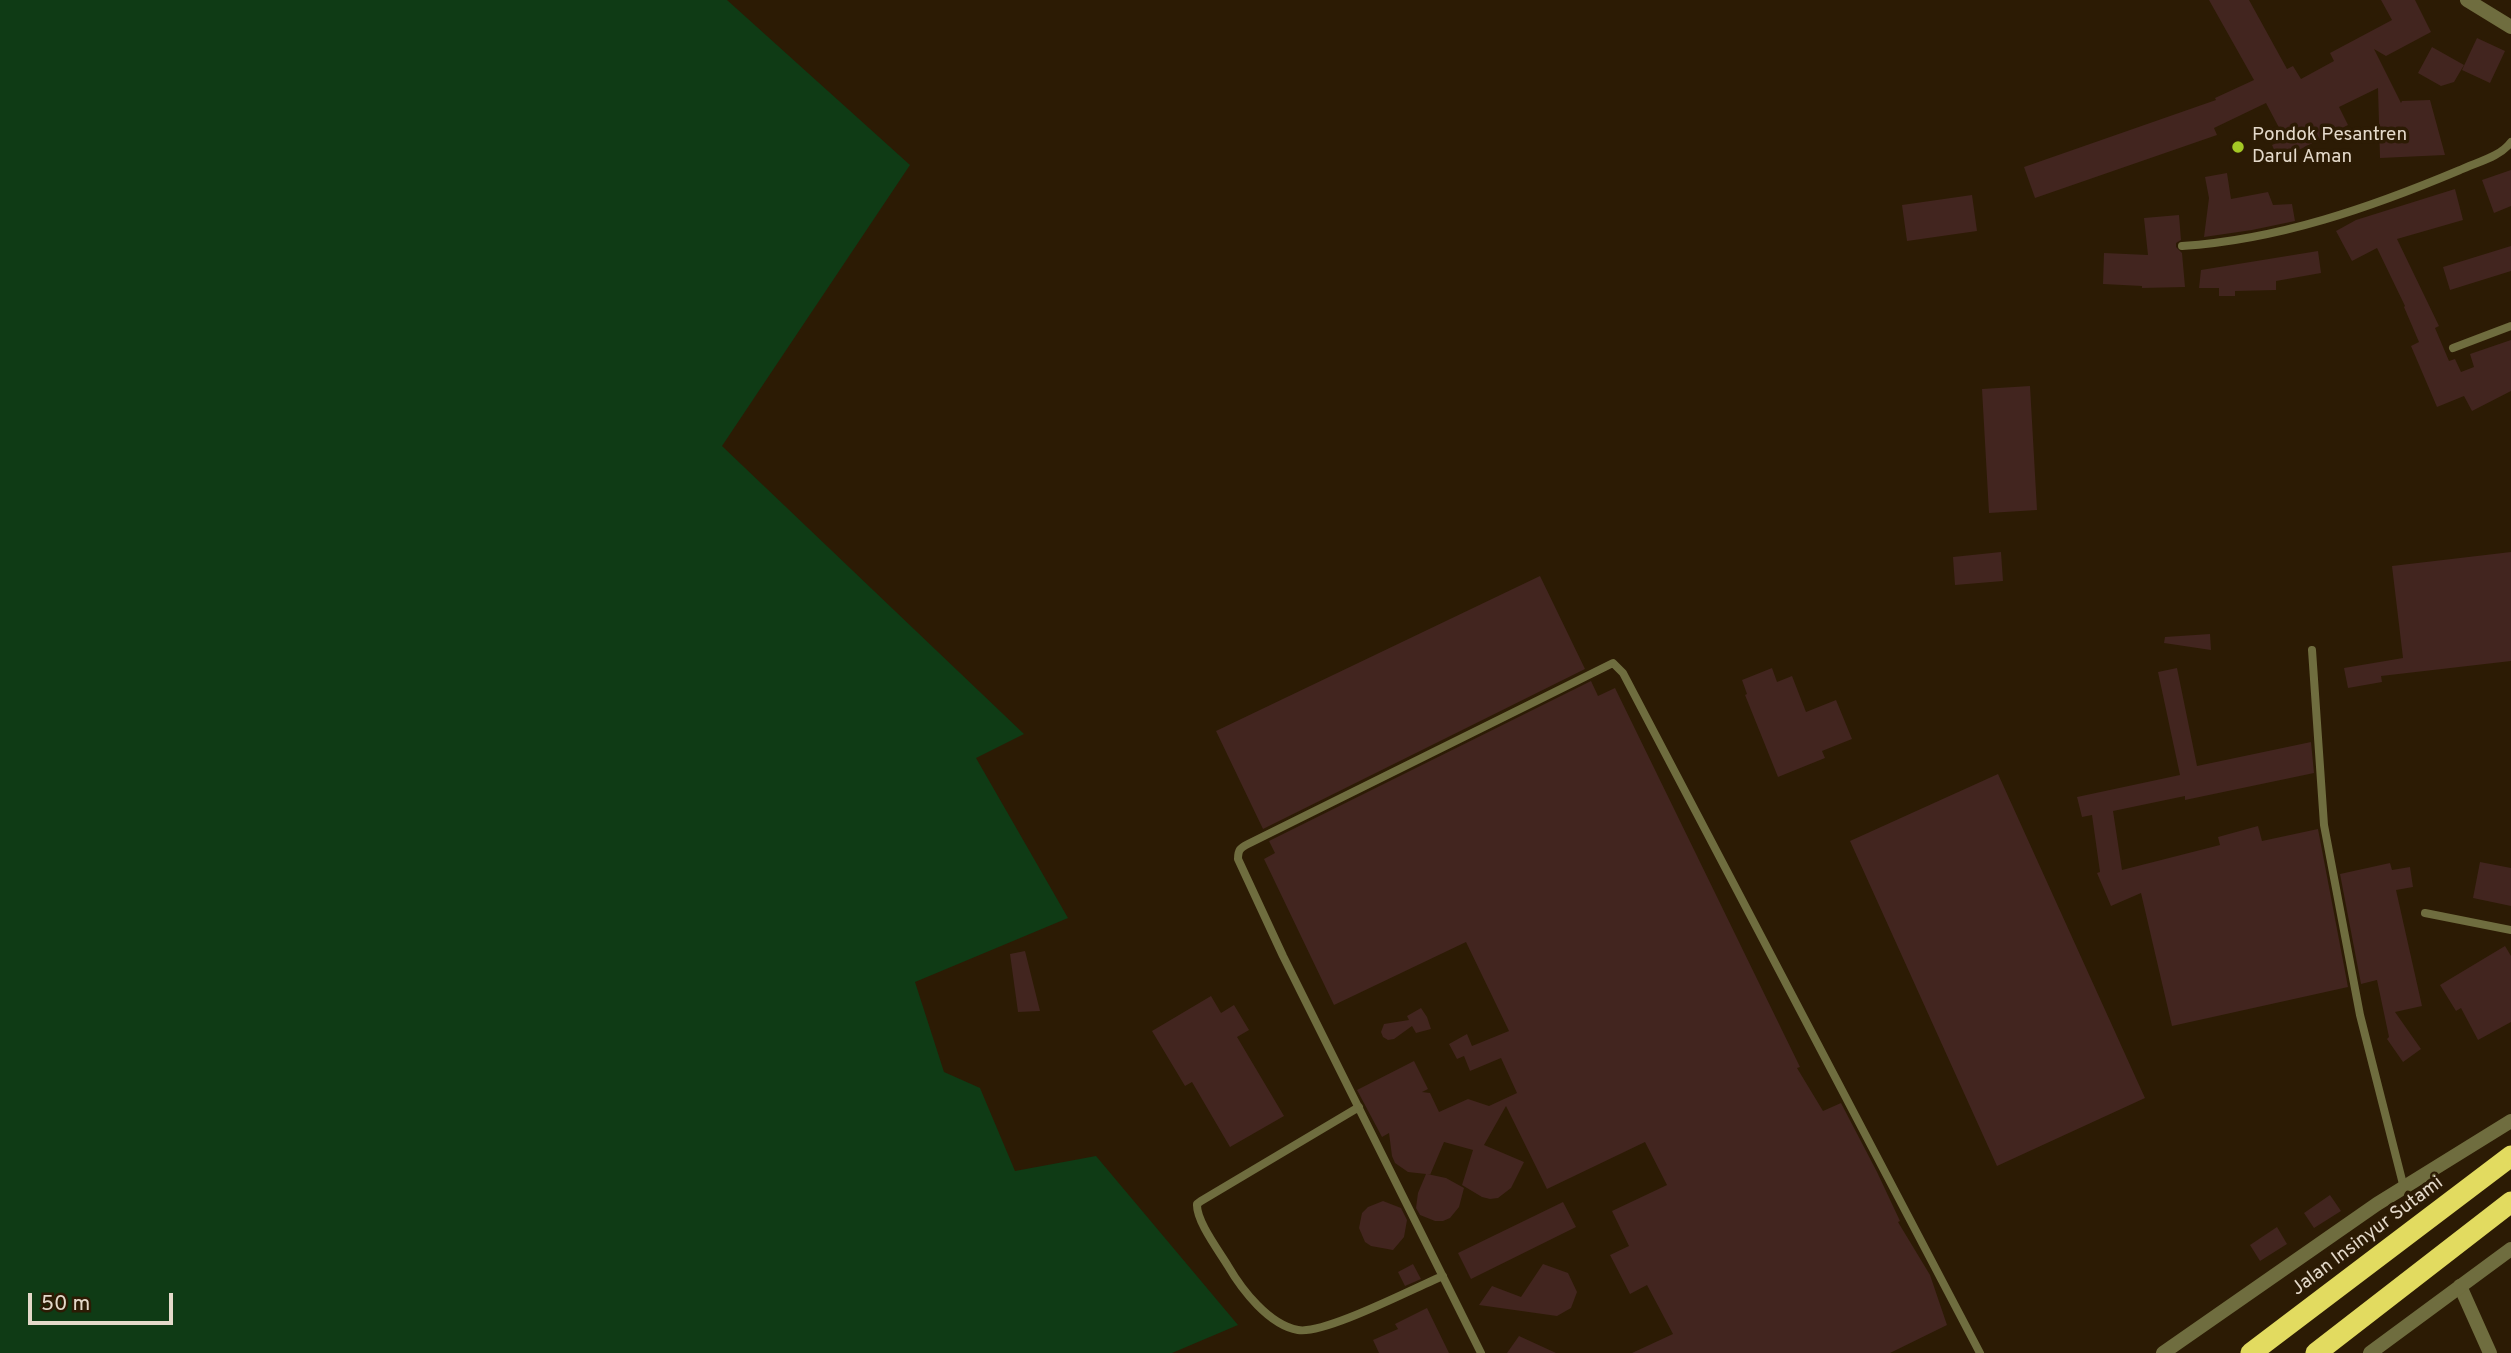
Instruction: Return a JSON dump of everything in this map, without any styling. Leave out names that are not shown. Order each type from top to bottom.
[{"type":"highway","name":"Jalan Insinyur Sutami","points":[[2251,1353],[2511,1157]]},
{"type":"highway","points":[[2316,1353],[2511,1202]]},
{"type":"street","points":[[2467,0],[2511,27]]},
{"type":"street","points":[[2163,1353],[2404,1188],[2511,1121]]},
{"type":"street","points":[[2370,1353],[2511,1249]]},
{"type":"street","points":[[2460,1286],[2490,1353]]},
{"type":"lane","points":[[2182,246],[2219,244],[2304,226],[2443,177],[2510,148]]},
{"type":"lane","points":[[2454,348],[2511,326]]},
{"type":"lane","points":[[2312,650],[2324,825],[2360,1015],[2404,1188]]},
{"type":"lane","points":[[1481,1353],[1283,957],[1238,859],[1240,848],[1613,663],[1623,673],[1980,1353]]},
{"type":"lane","points":[[2425,913],[2511,930]]},
{"type":"lane","points":[[1359,1107],[1197,1204],[1205,1227],[1232,1273],[1260,1306],[1276,1320],[1300,1331],[1334,1324],[1443,1276]]},
{"type":"green space","points":[[0,0],[727,0],[910,165],[722,446],[1024,734],[976,758],[1068,918],[915,982],[944,1072],[980,1088],[1015,1171],[1096,1156],[1238,1325],[1172,1353],[0,1353]]},
{"type":"building","points":[[2209,0],[2249,0],[2287,69],[2293,66],[2301,79],[2334,61],[2330,53],[2392,20],[2381,0],[2415,0],[2431,32],[2386,56],[2374,49],[2401,103],[2430,100],[2445,155],[2380,158],[2378,88],[2339,107],[2348,125],[2279,160],[2272,145],[2285,139],[2266,103],[2214,128],[2217,135],[2035,198],[2024,167],[2216,100],[2215,98],[2254,80]]},
{"type":"building","points":[[2477,38],[2505,51],[2490,83],[2462,70]]},
{"type":"building","points":[[2432,47],[2464,65],[2454,82],[2441,86],[2418,73]]},
{"type":"building","points":[[2511,170],[2511,206],[2494,213],[2482,180]]},
{"type":"building","points":[[2227,173],[2231,199],[2268,192],[2273,205],[2292,204],[2295,221],[2204,237],[2209,198],[2205,177]]},
{"type":"building","points":[[2455,189],[2463,220],[2397,239],[2439,326],[2435,328],[2449,361],[2455,359],[2461,372],[2474,367],[2470,354],[2511,340],[2511,391],[2472,411],[2464,396],[2437,407],[2411,346],[2419,342],[2377,248],[2352,261],[2336,231],[2356,220]]},
{"type":"building","points":[[1972,195],[1977,231],[1907,241],[1902,205]]},
{"type":"building","points":[[2179,215],[2181,240],[2176,243],[2176,247],[2182,253],[2185,287],[2142,288],[2103,284],[2104,253],[2148,255],[2144,218]]},
{"type":"building","points":[[2511,246],[2511,271],[2450,290],[2443,267]]},
{"type":"building","points":[[2318,251],[2321,273],[2276,281],[2276,290],[2235,291],[2235,296],[2219,296],[2219,288],[2199,288],[2201,270]]},
{"type":"building","points":[[2030,386],[2037,510],[1989,513],[1982,389]]},
{"type":"building","points":[[2001,552],[2003,581],[1955,585],[1953,557]]},
{"type":"building","points":[[2511,552],[2511,661],[2381,676],[2382,682],[2348,688],[2344,668],[2403,658],[2392,566]]},
{"type":"building","points":[[1540,576],[1585,669],[1263,829],[1216,731]]},
{"type":"building","points":[[2210,634],[2211,650],[2164,643],[2165,637]]},
{"type":"building","points":[[1772,668],[1777,682],[1792,676],[1806,712],[1836,700],[1852,739],[1822,751],[1825,758],[1778,777],[1745,695],[1747,694],[1742,680]]},
{"type":"building","points":[[2177,668],[2197,766],[2311,742],[2314,773],[2185,800],[2185,796],[2113,811],[2122,870],[2220,845],[2218,837],[2258,826],[2262,841],[2318,829],[2348,987],[2172,1026],[2141,893],[2111,906],[2097,873],[2100,872],[2092,815],[2082,817],[2077,797],[2180,775],[2158,672]]},
{"type":"building","points":[[1591,681],[1598,696],[1615,688],[1800,1067],[1797,1068],[1823,1111],[1841,1103],[1877,1172],[1900,1221],[1898,1222],[1930,1275],[1947,1325],[1890,1353],[1632,1353],[1673,1334],[1647,1285],[1630,1294],[1610,1255],[1629,1246],[1612,1211],[1667,1185],[1645,1142],[1547,1189],[1506,1106],[1484,1145],[1524,1162],[1511,1188],[1498,1198],[1490,1199],[1462,1185],[1473,1150],[1444,1142],[1430,1175],[1446,1178],[1464,1188],[1459,1207],[1450,1218],[1443,1221],[1420,1215],[1416,1208],[1418,1193],[1426,1174],[1408,1172],[1395,1163],[1389,1133],[1382,1137],[1357,1090],[1414,1061],[1428,1089],[1422,1092],[1430,1093],[1439,1112],[1468,1099],[1489,1106],[1517,1093],[1501,1058],[1470,1071],[1464,1056],[1457,1059],[1449,1044],[1467,1034],[1472,1046],[1509,1031],[1466,942],[1334,1005],[1264,859],[1275,853],[1269,841]]},
{"type":"building","points":[[1998,774],[2145,1098],[1997,1166],[1850,841]]},
{"type":"building","points":[[2480,862],[2511,868],[2511,906],[2473,898]]},
{"type":"building","points":[[2390,863],[2392,870],[2410,867],[2413,887],[2396,890],[2422,1006],[2395,1012],[2421,1049],[2403,1062],[2387,1039],[2389,1037],[2377,980],[2361,984],[2340,874]]},
{"type":"building","points":[[2505,946],[2511,956],[2511,1022],[2478,1040],[2461,1008],[2456,1011],[2440,985]]},
{"type":"building","points":[[1025,951],[1040,1011],[1018,1012],[1010,954]]},
{"type":"building","points":[[1211,996],[1221,1013],[1234,1005],[1249,1030],[1237,1037],[1284,1116],[1230,1147],[1192,1082],[1185,1086],[1152,1031]]},
{"type":"building","points":[[1421,1008],[1431,1029],[1416,1033],[1412,1026],[1394,1039],[1383,1037],[1381,1032],[1384,1024],[1409,1020],[1407,1016]]},
{"type":"building","points":[[2330,1195],[2341,1211],[2314,1228],[2304,1213]]},
{"type":"building","points":[[1383,1201],[1401,1208],[1407,1220],[1404,1237],[1393,1250],[1371,1246],[1365,1242],[1359,1228],[1362,1213],[1368,1207]]},
{"type":"building","points":[[1563,1202],[1576,1227],[1471,1279],[1458,1253]]},
{"type":"building","points":[[2277,1227],[2287,1244],[2260,1261],[2250,1245]]},
{"type":"building","points":[[1413,1264],[1421,1279],[1405,1286],[1398,1272]]},
{"type":"building","points":[[1543,1264],[1568,1273],[1577,1292],[1571,1308],[1557,1316],[1479,1305],[1492,1286],[1521,1297]]},
{"type":"building","points":[[1427,1308],[1449,1353],[1379,1353],[1373,1340],[1398,1329],[1395,1324]]},
{"type":"building","points":[[1519,1336],[1556,1353],[1507,1353]]},
{"type":"place","name":"Pondok Pesantren Darul Aman","points":[[2238,147]]}]
